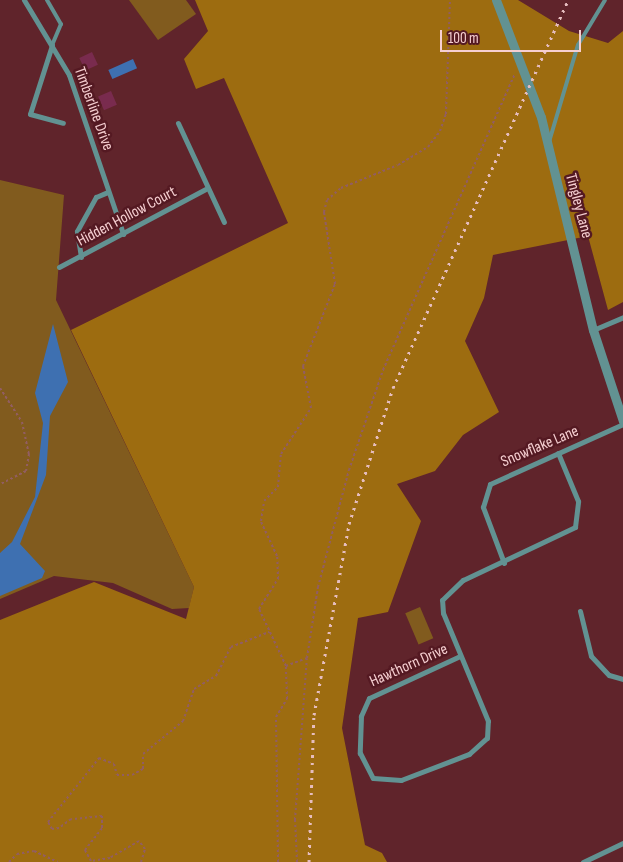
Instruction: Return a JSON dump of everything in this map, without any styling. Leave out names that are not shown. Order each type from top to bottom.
[{"type":"street","name":"Timberline Drive","points":[[24,0],[69,75],[122,234]]},
{"type":"street","name":"Tingley Lane","points":[[496,0],[520,62],[547,149],[593,330],[623,423]]},
{"type":"street","points":[[52,45],[30,114],[62,123]]},
{"type":"street","points":[[178,122],[206,189],[224,222]]},
{"type":"street","name":"Hidden Hollow Court","points":[[60,267],[206,189]]},
{"type":"street","points":[[81,257],[77,231],[96,196],[108,192]]},
{"type":"street","points":[[593,330],[623,317]]},
{"type":"street","name":"Snowflake Lane","points":[[504,563],[483,508],[484,492],[496,478],[558,453],[623,423]]},
{"type":"street","name":"Hawthorn Drive","points":[[460,656],[369,698],[360,716],[360,753],[373,778],[401,780],[482,745],[489,731],[488,722],[460,656],[442,600],[452,586],[504,563],[575,527],[578,501],[558,453]]},
{"type":"street","points":[[580,611],[591,656],[609,675],[623,679]]},
{"type":"street","points":[[583,862],[623,843]]},
{"type":"lane","points":[[47,0],[61,24],[52,45]]},
{"type":"lane","points":[[547,149],[578,45],[605,0]]},
{"type":"path","points":[[278,862],[279,795],[273,746],[276,717],[287,699],[286,666],[259,609],[278,579],[276,556],[261,521],[264,501],[278,487],[281,454],[311,408],[303,366],[335,284],[324,212],[327,200],[341,188],[398,165],[428,147],[440,131],[446,114],[450,0]]},
{"type":"path","points":[[297,862],[295,820],[307,658],[318,587],[383,370],[520,62]]},
{"type":"path","points":[[0,388],[22,422],[29,454],[26,471],[0,484]]},
{"type":"path","points":[[141,862],[145,849],[139,842],[110,858],[91,861],[84,850],[102,828],[102,816],[71,819],[60,828],[52,828],[48,822],[99,758],[106,757],[114,764],[117,774],[132,775],[143,769],[143,754],[183,721],[194,688],[216,676],[232,648],[269,632]]},
{"type":"path","points":[[286,666],[307,658]]},
{"type":"path","points":[[9,862],[17,854],[34,851],[58,862]]},
{"type":"shaded area","points":[[129,0],[186,0],[196,14],[158,40]]},
{"type":"shaded area","points":[[195,0],[518,0],[569,31],[608,43],[623,31],[623,302],[608,310],[588,236],[493,255],[484,298],[465,341],[499,412],[463,435],[435,471],[397,484],[421,521],[388,612],[358,618],[342,728],[365,845],[382,853],[387,862],[0,862],[0,620],[94,582],[186,619],[194,587],[71,330],[288,223],[224,78],[196,89],[184,59],[208,31]]},
{"type":"shaded area","points":[[0,180],[64,195],[56,300],[194,587],[189,608],[172,609],[113,583],[54,576],[0,599]]},
{"type":"shaded area","points":[[420,607],[433,638],[419,645],[405,613]]},
{"type":"water","points":[[133,59],[137,68],[112,79],[108,70]]},
{"type":"water","points":[[53,324],[68,382],[50,416],[46,475],[20,544],[45,571],[42,578],[0,596],[0,553],[12,542],[35,497],[43,423],[35,393]]},
{"type":"building","points":[[92,52],[98,65],[85,71],[79,58]]},
{"type":"building","points":[[111,91],[117,105],[104,110],[98,96]]},
{"type":"railway","points":[[309,862],[314,715],[349,524],[393,388],[568,0]]}]
